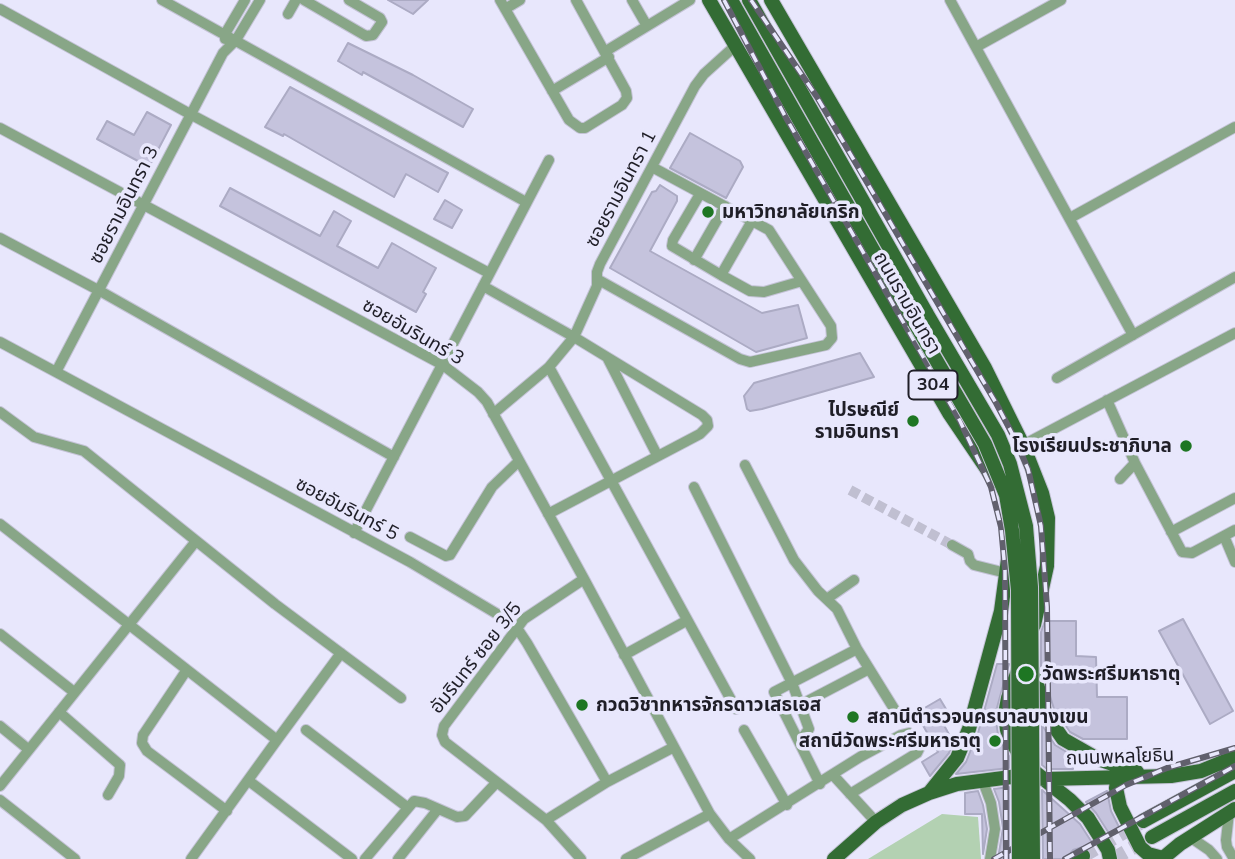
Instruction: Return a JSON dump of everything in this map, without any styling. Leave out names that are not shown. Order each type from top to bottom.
[{"type":"main road","name":"ถนนรามอินทรา","points":[[709,0],[949,413],[992,475],[999,490],[1009,552],[995,635],[969,729],[957,758],[929,793]]},
{"type":"main road","name":"ถนนรามอินทรา","points":[[731,0],[985,444],[1006,495],[1018,590],[1019,859]]},
{"type":"main road","name":"ถนนรามอินทรา","points":[[749,0],[998,435],[1010,464],[1026,526],[1031,587],[1033,859]]},
{"type":"main road","name":"ถนนรามอินทรา","points":[[771,0],[985,368],[1023,445],[1042,493],[1048,518],[1049,541],[1044,586],[1027,648],[1008,698],[1005,714],[1007,730],[1026,765],[1088,818],[1108,850],[1110,859]]},
{"type":"main road","points":[[1006,577],[1016,592],[1026,595],[1034,595],[1044,586]]},
{"type":"main road","points":[[1027,648],[1045,713],[1063,739],[1098,760],[1158,777]]},
{"type":"main road","name":"ถนนพหลโยธิน","points":[[929,793],[982,779],[1158,777],[1201,771],[1235,757]]},
{"type":"main road","points":[[1143,821],[1235,771]]},
{"type":"main road","points":[[1123,777],[1117,781],[1116,788],[1120,807],[1140,847],[1147,854],[1163,859],[1190,837],[1232,811]]},
{"type":"main road","points":[[1153,837],[1235,791]]},
{"type":"main road","points":[[834,859],[876,822],[929,793]]},
{"type":"street","points":[[162,0],[526,202]]},
{"type":"street","name":"ซอยรามอินทรา 3","points":[[223,53],[225,34],[245,0]]},
{"type":"street","name":"ซอยรามอินทรา 3","points":[[56,372],[223,53],[236,40],[260,0]]},
{"type":"street","points":[[288,13],[296,0]]},
{"type":"street","points":[[304,0],[366,36],[373,35],[382,22],[380,18],[349,0]]},
{"type":"street","points":[[520,0],[502,5],[569,120],[580,128],[585,128],[622,105],[626,91],[576,0]]},
{"type":"street","points":[[632,0],[647,26]]},
{"type":"street","points":[[950,0],[1133,335]]},
{"type":"street","points":[[976,47],[1061,0]]},
{"type":"street","points":[[552,91],[687,1]]},
{"type":"street","points":[[0,9],[190,114],[489,273]]},
{"type":"street","name":"ซอยรามอินทรา 1","points":[[493,414],[549,367],[574,337],[595,293],[600,264],[695,86],[704,74],[735,46]]},
{"type":"street","points":[[1070,218],[1235,127]]},
{"type":"street","name":"ซอยอัมรินทร์ 3","points":[[0,128],[443,365],[478,392],[493,414],[584,579],[710,814],[729,839],[750,859]]},
{"type":"street","points":[[354,533],[549,160]]},
{"type":"street","points":[[597,279],[750,362],[826,345],[832,338],[831,327],[769,230],[652,167]]},
{"type":"street","points":[[700,194],[672,246],[750,290],[764,292],[802,281]]},
{"type":"street","points":[[694,260],[724,206]]},
{"type":"street","points":[[721,275],[752,221]]},
{"type":"street","points":[[0,238],[100,291],[394,457]]},
{"type":"street","points":[[1058,378],[1235,277]]},
{"type":"street","points":[[483,286],[574,337],[702,415],[707,421],[708,426],[701,434],[548,514]]},
{"type":"street","points":[[1023,445],[1235,333]]},
{"type":"street","name":"ซอยอัมรินทร์ 5","points":[[0,342],[485,605],[517,628],[607,782]]},
{"type":"street","points":[[606,357],[657,455]]},
{"type":"street","points":[[549,367],[736,709]]},
{"type":"street","points":[[1107,400],[1135,463],[1182,552],[1188,554],[1235,530]]},
{"type":"street","points":[[0,412],[34,437],[84,451],[275,604],[401,698]]},
{"type":"street","points":[[410,537],[446,556],[450,555],[492,487],[519,461]]},
{"type":"street","points":[[1120,479],[1135,463]]},
{"type":"street","points":[[745,465],[794,560],[818,591],[837,609],[857,649],[896,712]]},
{"type":"street","points":[[694,487],[792,683],[809,729],[799,742]]},
{"type":"street","points":[[1171,532],[1235,498]]},
{"type":"street","points":[[0,524],[277,740]]},
{"type":"street","points":[[1224,536],[1235,562]]},
{"type":"street","points":[[0,786],[196,541]]},
{"type":"street","points":[[952,545],[968,554],[974,565],[1006,577]]},
{"type":"street","name":"อัมรินทร์ ซอย 3/5","points":[[496,783],[444,742],[444,726],[532,612],[584,579]]},
{"type":"street","points":[[828,598],[854,580]]},
{"type":"street","points":[[624,655],[686,621]]},
{"type":"street","points":[[0,634],[74,692]]},
{"type":"street","points":[[820,784],[774,695],[775,691],[857,649]]},
{"type":"street","points":[[191,859],[341,653]]},
{"type":"street","points":[[800,705],[869,669]]},
{"type":"street","points":[[186,671],[143,736],[142,743],[147,751],[227,811]]},
{"type":"street","points":[[59,712],[120,765],[119,776],[108,795]]},
{"type":"street","points":[[0,726],[28,749]]},
{"type":"street","points":[[306,730],[407,807]]},
{"type":"street","points":[[744,730],[787,805]]},
{"type":"street","points":[[729,839],[860,757],[901,735],[909,733],[920,740],[921,745],[917,752],[850,794]]},
{"type":"street","points":[[546,820],[607,782],[674,747]]},
{"type":"street","points":[[833,775],[876,822]]},
{"type":"street","points":[[982,779],[991,803],[995,828],[990,859]]},
{"type":"street","points":[[249,781],[352,859]]},
{"type":"street","points":[[365,859],[407,807],[417,800],[457,817],[465,816],[496,783],[546,820],[581,859]]},
{"type":"street","points":[[0,800],[75,859]]},
{"type":"street","points":[[398,859],[438,809]]},
{"type":"street","points":[[1232,811],[1226,840],[1234,859]]},
{"type":"street","points":[[626,859],[710,814]]},
{"type":"street","points":[[1190,837],[1217,859]]},
{"type":"green space","points":[[942,814],[978,817],[981,859],[868,859]]},
{"type":"building","points":[[388,0],[428,0],[413,14]]},
{"type":"building","points":[[348,43],[473,109],[463,127],[338,61]]},
{"type":"building","points":[[290,87],[448,173],[438,192],[406,174],[394,197],[284,134],[283,136],[265,127]]},
{"type":"building","points":[[147,112],[171,125],[149,167],[97,139],[107,121],[134,135]]},
{"type":"building","points":[[690,133],[740,161],[743,167],[726,198],[670,168]]},
{"type":"building","points":[[660,185],[677,196],[677,201],[650,251],[762,313],[798,305],[807,338],[756,352],[610,268],[652,192]]},
{"type":"building","points":[[230,188],[320,236],[334,211],[351,221],[337,246],[378,268],[392,243],[436,268],[416,312],[220,206]]},
{"type":"building","points":[[445,200],[462,210],[452,228],[434,219]]},
{"type":"building","points":[[860,353],[874,377],[762,409],[747,409],[744,396],[754,383]]},
{"type":"building","points":[[1183,619],[1233,711],[1210,724],[1159,631]]},
{"type":"building","points":[[1045,621],[1076,621],[1076,656],[1096,657],[1097,697],[1127,697],[1127,739],[1083,739],[1070,732],[1054,709],[1041,667],[1041,632]]},
{"type":"building","points":[[997,664],[1009,664],[995,715],[998,734],[1009,756],[1009,768],[956,774],[966,762],[974,742],[978,742],[978,733]]},
{"type":"building","points":[[940,699],[946,709],[938,714],[953,742],[949,753],[930,776],[922,762],[938,752],[916,713]]},
{"type":"building","points":[[1042,725],[1055,745],[1073,756],[1073,769],[1047,769],[1042,765]]},
{"type":"building","points":[[1009,787],[1009,859],[998,859],[1003,828],[994,789]]},
{"type":"building","points":[[1042,790],[1080,824],[1093,844],[1073,850],[1066,859],[1043,859]]},
{"type":"building","points":[[978,791],[987,829],[983,854],[982,814],[965,814],[965,793]]},
{"type":"building","points":[[1107,791],[1111,811],[1120,829],[1110,835],[1086,802]]},
{"type":"tunnel","points":[[850,490],[952,545]]},
{"type":"tunnel","points":[[1083,856],[1140,823]]},
{"type":"tunnel","points":[[1113,859],[1148,839]]},
{"type":"railway","points":[[724,0],[785,116],[960,421],[991,487],[1001,527],[1005,570],[1006,859]]},
{"type":"railway","points":[[751,0],[817,97],[996,403],[1028,469],[1041,526],[1047,607],[1050,859]]},
{"type":"railway","points":[[994,859],[1126,785],[1167,768],[1235,748]]},
{"type":"railway","points":[[1065,859],[1235,766]]},
{"type":"place","name":"มหาวิทยาลัยเกริก","points":[[708,212]]},
{"type":"place","name":"ไปรษณีย์ รามอินทรา","points":[[913,421]]},
{"type":"place","name":"โรงเรียนประชาภิบาล","points":[[1186,446]]},
{"type":"place","name":"วัดพระศรีมหาธาตุ","points":[[1026,674]]},
{"type":"place","name":"กวดวิชาทหารจักรดาวเสธเอส","points":[[582,705]]},
{"type":"place","name":"สถานีตำรวจนครบาลบางเขน","points":[[853,717]]},
{"type":"place","name":"สถานีวัดพระศรีมหาธาตุ","points":[[995,741]]}]
